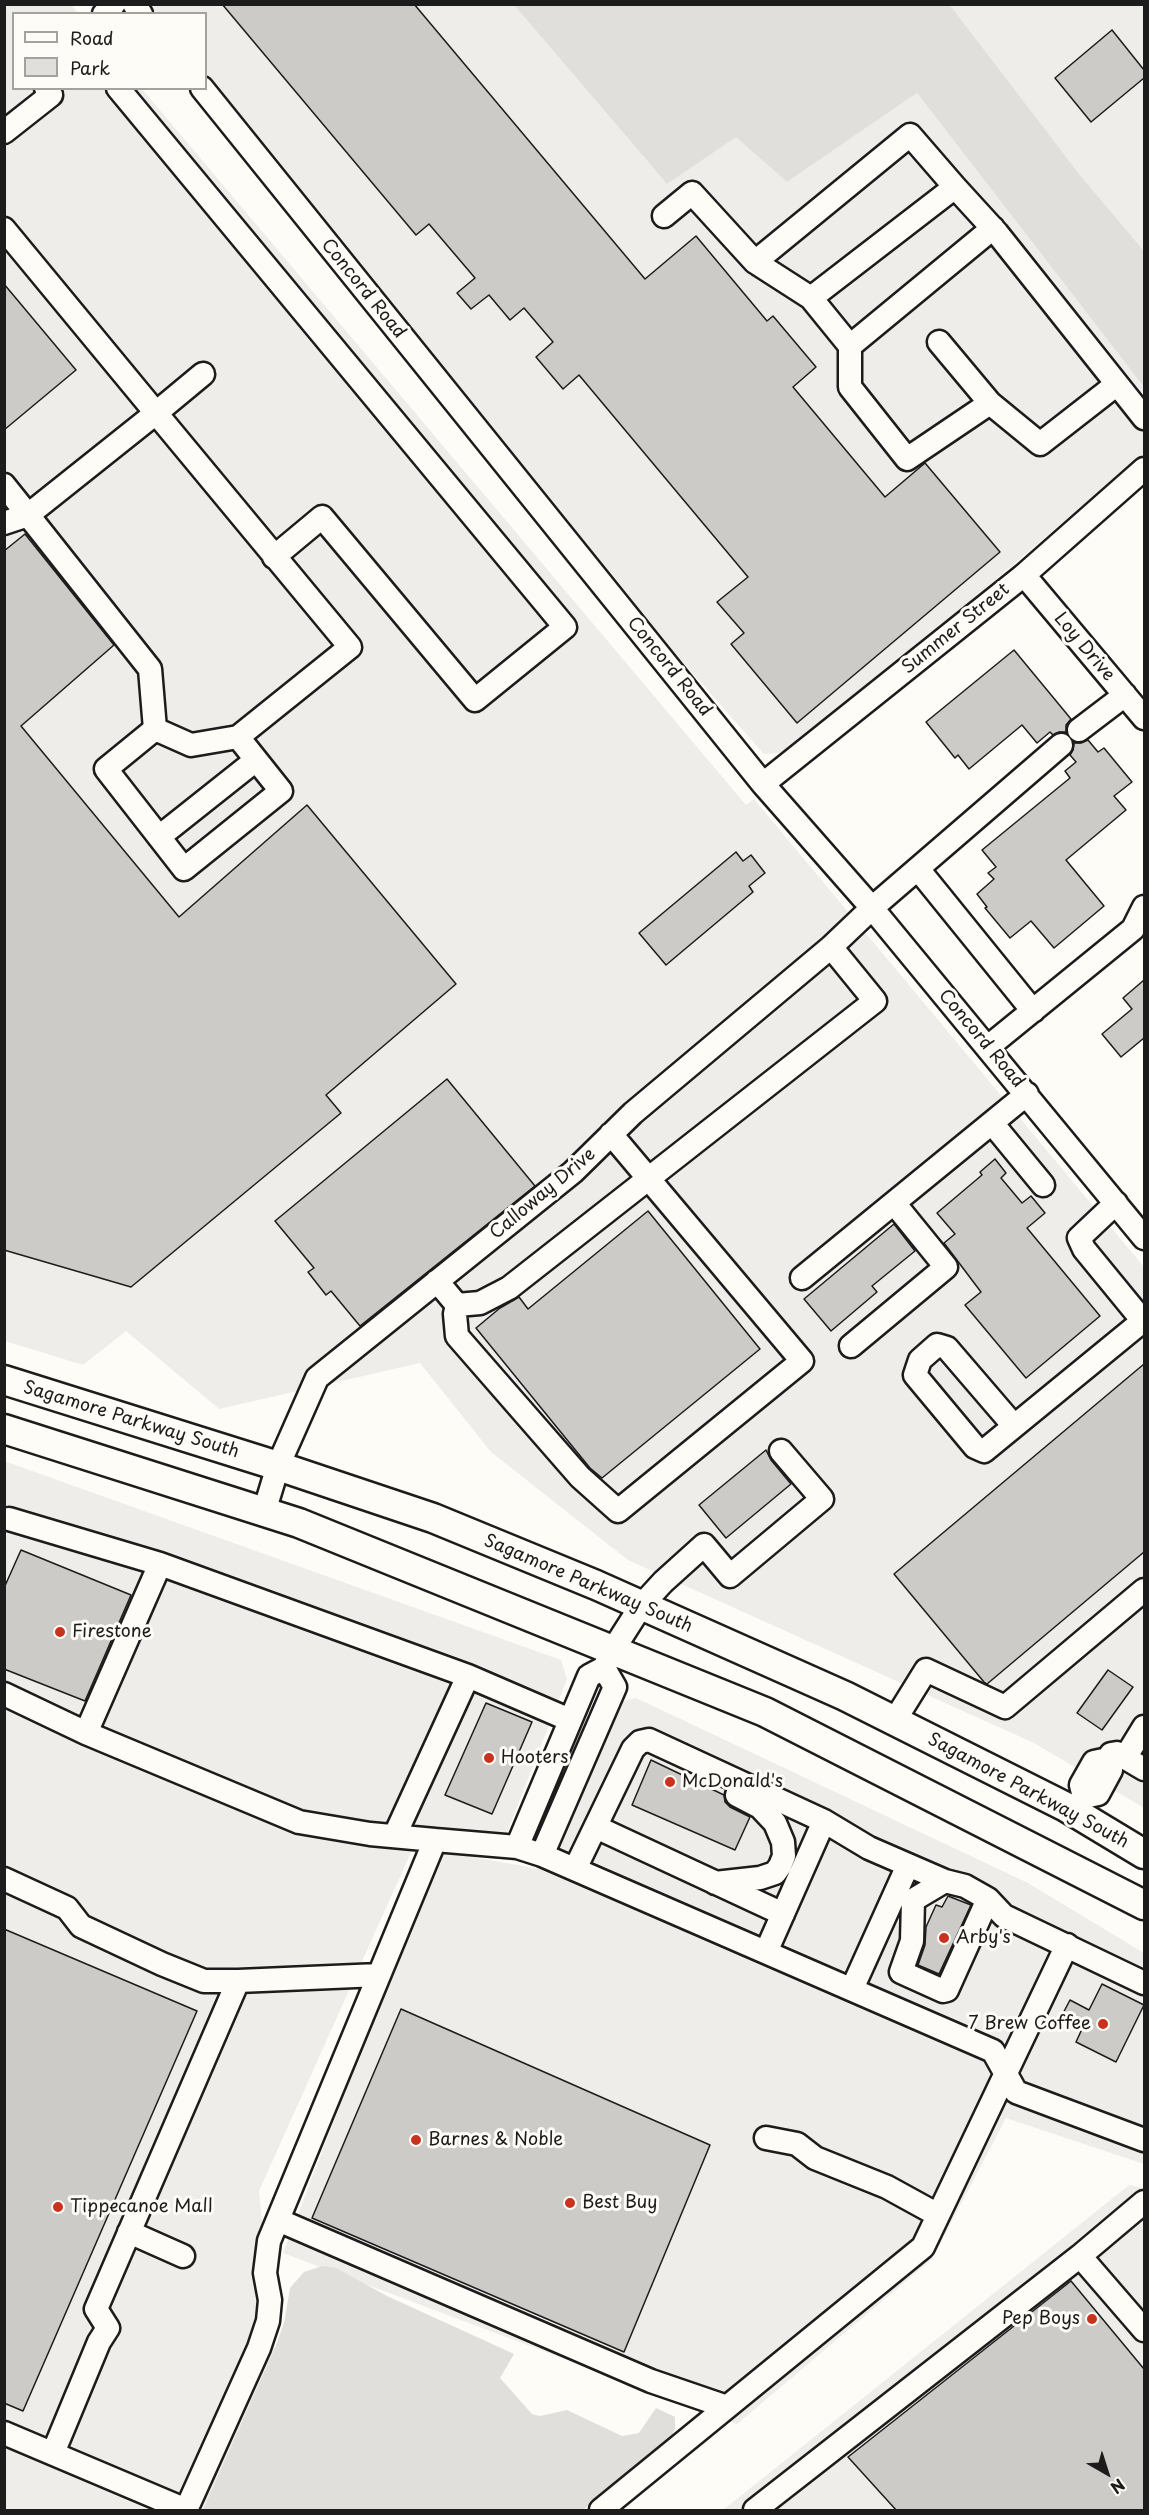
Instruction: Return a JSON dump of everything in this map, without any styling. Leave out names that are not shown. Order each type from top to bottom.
[{"type":"main road","name":"Sagamore Parkway South","points":[[4,1380],[278,1466],[433,1518],[845,1696],[1080,1805],[1144,1854]]},
{"type":"main road","points":[[4,1430],[299,1523],[608,1659],[765,1712],[1144,1905]]},
{"type":"street","points":[[4,132],[51,95],[47,90]]},
{"type":"street","points":[[120,90],[565,627],[475,700],[322,517],[274,557]]},
{"type":"street","name":"Concord Road","points":[[203,90],[763,784],[872,908],[1144,1238]]},
{"type":"street","points":[[755,262],[910,135],[993,228],[1144,418]]},
{"type":"street","points":[[811,298],[955,187]]},
{"type":"street","points":[[664,216],[692,193],[755,262],[811,298],[850,346],[850,387],[907,459],[990,403]]},
{"type":"street","points":[[850,346],[993,228]]},
{"type":"street","points":[[4,229],[350,647],[238,737],[191,745],[155,729]]},
{"type":"street","points":[[939,342],[990,403],[1040,444],[1117,384]]},
{"type":"street","points":[[4,523],[27,515],[203,374]]},
{"type":"street","name":"Summer Street","points":[[763,784],[1024,575],[1144,469]]},
{"type":"street","points":[[4,485],[150,669],[155,729]]},
{"type":"street","name":"Loy Drive","points":[[1024,575],[1144,718]]},
{"type":"street","points":[[1079,730],[1125,695]]},
{"type":"street","points":[[155,729],[106,769],[184,869],[281,791],[238,737]]},
{"type":"street","name":"Calloway Drive","points":[[264,1512],[278,1466],[317,1378],[573,1172],[633,1113],[831,947],[872,908],[1061,744]]},
{"type":"street","points":[[159,837],[256,760]]},
{"type":"street","points":[[918,869],[1033,1011]]},
{"type":"street","points":[[988,1047],[1133,929],[1144,908]]},
{"type":"street","points":[[457,1305],[480,1303],[509,1288],[875,1001],[831,947]]},
{"type":"street","points":[[802,1278],[1027,1094]]},
{"type":"street","points":[[992,1123],[1043,1185]]},
{"type":"street","points":[[457,1305],[455,1314],[457,1336],[580,1477],[618,1511],[802,1361],[612,1134]]},
{"type":"street","points":[[851,1346],[946,1267],[894,1203]]},
{"type":"street","points":[[1014,1426],[947,1348],[937,1345],[920,1360],[915,1375],[975,1447],[984,1451],[1144,1320],[1084,1249],[1079,1238],[1116,1203]]},
{"type":"street","points":[[437,1281],[457,1305]]},
{"type":"street","points":[[517,1847],[589,1676],[608,1659],[641,1606],[663,1582],[704,1545],[730,1576],[822,1499],[781,1451]]},
{"type":"street","points":[[9,1519],[160,1564],[468,1676],[570,1720]]},
{"type":"street","points":[[86,1733],[160,1564]]},
{"type":"street","points":[[895,1720],[926,1670],[1005,1707],[1144,1590]]},
{"type":"street","points":[[542,1855],[615,1687],[608,1659]]},
{"type":"street","points":[[395,1835],[468,1676]]},
{"type":"street","points":[[4,1694],[86,1733],[299,1822],[331,1829],[517,1847],[542,1855],[993,2051],[1016,2092],[1144,2140]]},
{"type":"street","points":[[1116,1758],[1144,1727]]},
{"type":"street","points":[[575,1869],[633,1749],[640,1742],[649,1740],[824,1821],[869,1848],[945,1881],[965,1886],[988,1899],[1004,1916],[1144,1983]]},
{"type":"street","points":[[628,1761],[649,1754],[654,1756],[750,1801],[760,1807],[775,1823],[783,1842],[784,1856],[775,1873],[760,1878],[715,1883]]},
{"type":"street","points":[[1080,1805],[1081,1785],[1094,1762],[1116,1758],[1144,1769]]},
{"type":"street","points":[[766,1952],[824,1821]]},
{"type":"street","points":[[596,1827],[783,1914]]},
{"type":"street","points":[[4,2433],[186,2510],[259,2348],[268,2320],[270,2300],[265,2273],[269,2241],[435,1840]]},
{"type":"street","points":[[852,1989],[908,1865]]},
{"type":"street","points":[[4,1879],[67,1908],[81,1926],[204,1981],[379,1975]]},
{"type":"street","points":[[945,1881],[913,1900],[912,1941],[901,1972],[943,1991],[947,1990],[988,1899]]},
{"type":"street","points":[[601,2511],[923,2247],[1067,1945]]},
{"type":"street","points":[[53,2453],[99,2342],[108,2328],[96,2308],[238,1981]]},
{"type":"street","points":[[766,2138],[797,2144],[815,2158],[887,2187],[938,2216]]},
{"type":"street","points":[[755,2511],[1080,2256],[1144,2202]]},
{"type":"street","points":[[278,2220],[651,2381],[727,2407]]},
{"type":"street","points":[[129,2232],[183,2256]]},
{"type":"street","points":[[1080,2256],[1144,2330]]},
{"type":"shaded area","points":[[4,5],[71,5],[77,12],[12,12],[12,90],[143,90],[746,805],[754,799],[1144,1267],[1144,1808],[1034,1743],[628,1560],[491,1452],[420,1363],[219,1409],[126,1331],[83,1365],[5,1341]]},
{"type":"shaded area","points":[[150,5],[514,5],[667,184],[736,136],[787,182],[917,93],[1144,387],[1144,453],[832,719],[787,752],[764,754],[680,659],[207,74],[207,12],[156,12]]},
{"type":"shaded area","points":[[950,5],[1144,5],[1144,251],[1080,175]]},
{"type":"shaded area","points":[[4,1461],[561,1660],[567,1679],[506,1835],[421,1830],[259,2191],[277,2371],[214,2510],[5,2510]]},
{"type":"shaded area","points":[[636,1698],[1028,1883],[1144,1953],[1144,2164],[1006,2118],[932,2259],[737,2424],[283,2253],[438,1851],[546,1870],[624,1701]]},
{"type":"shaded area","points":[[1129,2185],[1144,2188],[1144,2510],[723,2510]]},
{"type":"green space","points":[[514,5],[950,5],[1080,175],[1144,251],[1144,387],[917,93],[787,182],[736,137],[667,184]]},
{"type":"green space","points":[[322,2266],[336,2268],[387,2296],[514,2354],[500,2378],[532,2414],[540,2416],[567,2410],[622,2436],[639,2433],[656,2408],[675,2417],[675,2429],[670,2439],[583,2510],[203,2510],[275,2348],[284,2323],[290,2288],[304,2272]]},
{"type":"building","points":[[222,4],[414,4],[645,279],[696,236],[767,321],[773,316],[816,367],[793,387],[885,497],[925,463],[1000,552],[797,723],[731,644],[744,633],[717,602],[748,577],[579,375],[563,389],[536,357],[553,342],[524,308],[510,320],[489,295],[471,309],[457,293],[475,278],[429,224],[416,235]]},
{"type":"building","points":[[1112,30],[1144,70],[1144,78],[1091,122],[1055,78]]},
{"type":"building","points":[[4,284],[76,370],[4,430]]},
{"type":"building","points":[[25,534],[114,645],[21,726],[179,917],[307,805],[456,984],[326,1095],[341,1113],[131,1287],[4,1250],[4,551]]},
{"type":"building","points":[[1014,650],[1071,719],[1066,725],[1066,732],[1053,735],[1050,732],[1037,743],[1022,725],[969,769],[958,755],[955,758],[926,722]]},
{"type":"building","points":[[1088,740],[1098,752],[1104,748],[1132,782],[1114,796],[1126,810],[1066,860],[1104,906],[1054,948],[1031,921],[1010,938],[985,908],[987,907],[977,894],[994,879],[988,873],[996,867],[982,850],[1070,778],[1065,771],[1076,762],[1070,755],[1074,743]]},
{"type":"building","points":[[736,852],[743,861],[751,855],[765,873],[749,886],[753,892],[666,965],[639,933]]},
{"type":"building","points":[[1144,980],[1144,1038],[1121,1057],[1102,1034],[1132,1009],[1123,998]]},
{"type":"building","points":[[447,1079],[535,1186],[360,1326],[331,1291],[326,1295],[308,1272],[314,1268],[275,1221]]},
{"type":"building","points":[[995,1159],[1006,1173],[1001,1178],[1022,1203],[1031,1196],[1045,1213],[1027,1228],[1100,1316],[1026,1378],[965,1305],[981,1292],[944,1243],[955,1234],[937,1213],[982,1175],[980,1172]]},
{"type":"building","points":[[648,1211],[760,1349],[602,1478],[590,1468],[476,1328],[500,1308],[519,1297],[528,1309]]},
{"type":"building","points":[[894,1224],[915,1251],[872,1286],[877,1292],[831,1331],[804,1299]]},
{"type":"building","points":[[1144,1364],[1144,1552],[987,1684],[894,1574]]},
{"type":"building","points":[[766,1450],[771,1460],[791,1484],[726,1538],[699,1505]]},
{"type":"building","name":"Firestone","points":[[21,1550],[131,1595],[85,1701],[4,1669],[4,1588]]},
{"type":"building","points":[[1108,1670],[1133,1687],[1102,1730],[1077,1713]]},
{"type":"building","name":"Hooters","points":[[486,1703],[532,1722],[492,1814],[445,1795]]},
{"type":"building","name":"McDonald's","points":[[651,1760],[724,1795],[725,1802],[730,1807],[750,1817],[735,1850],[632,1805]]},
{"type":"building","name":"Arby's","points":[[948,1896],[971,1905],[939,1974],[918,1965],[925,1945],[926,1927],[936,1905],[942,1907]]},
{"type":"building","name":"Tippecanoe Mall","points":[[4,1929],[197,2011],[23,2411],[4,2403]]},
{"type":"building","name":"7 Brew Coffee","points":[[1102,1984],[1144,2005],[1116,2062],[1076,2042],[1082,2029],[1060,2019],[1070,2000],[1089,2010]]},
{"type":"building","points":[[401,2009],[710,2145],[624,2352],[312,2218]]},
{"type":"building","points":[[1071,2281],[1144,2369],[1144,2511],[897,2511],[848,2457]]},
{"type":"place","name":"Firestone","points":[[60,1632]]},
{"type":"place","name":"Hooters","points":[[489,1758]]},
{"type":"place","name":"McDonald's","points":[[670,1782]]},
{"type":"place","name":"Arby's","points":[[944,1938]]},
{"type":"place","name":"7 Brew Coffee","points":[[1103,2024]]},
{"type":"place","name":"Barnes & Noble","points":[[416,2140]]},
{"type":"place","name":"Best Buy","points":[[570,2203]]},
{"type":"place","name":"Tippecanoe Mall","points":[[58,2207]]},
{"type":"place","name":"Pep Boys","points":[[1092,2319]]}]
